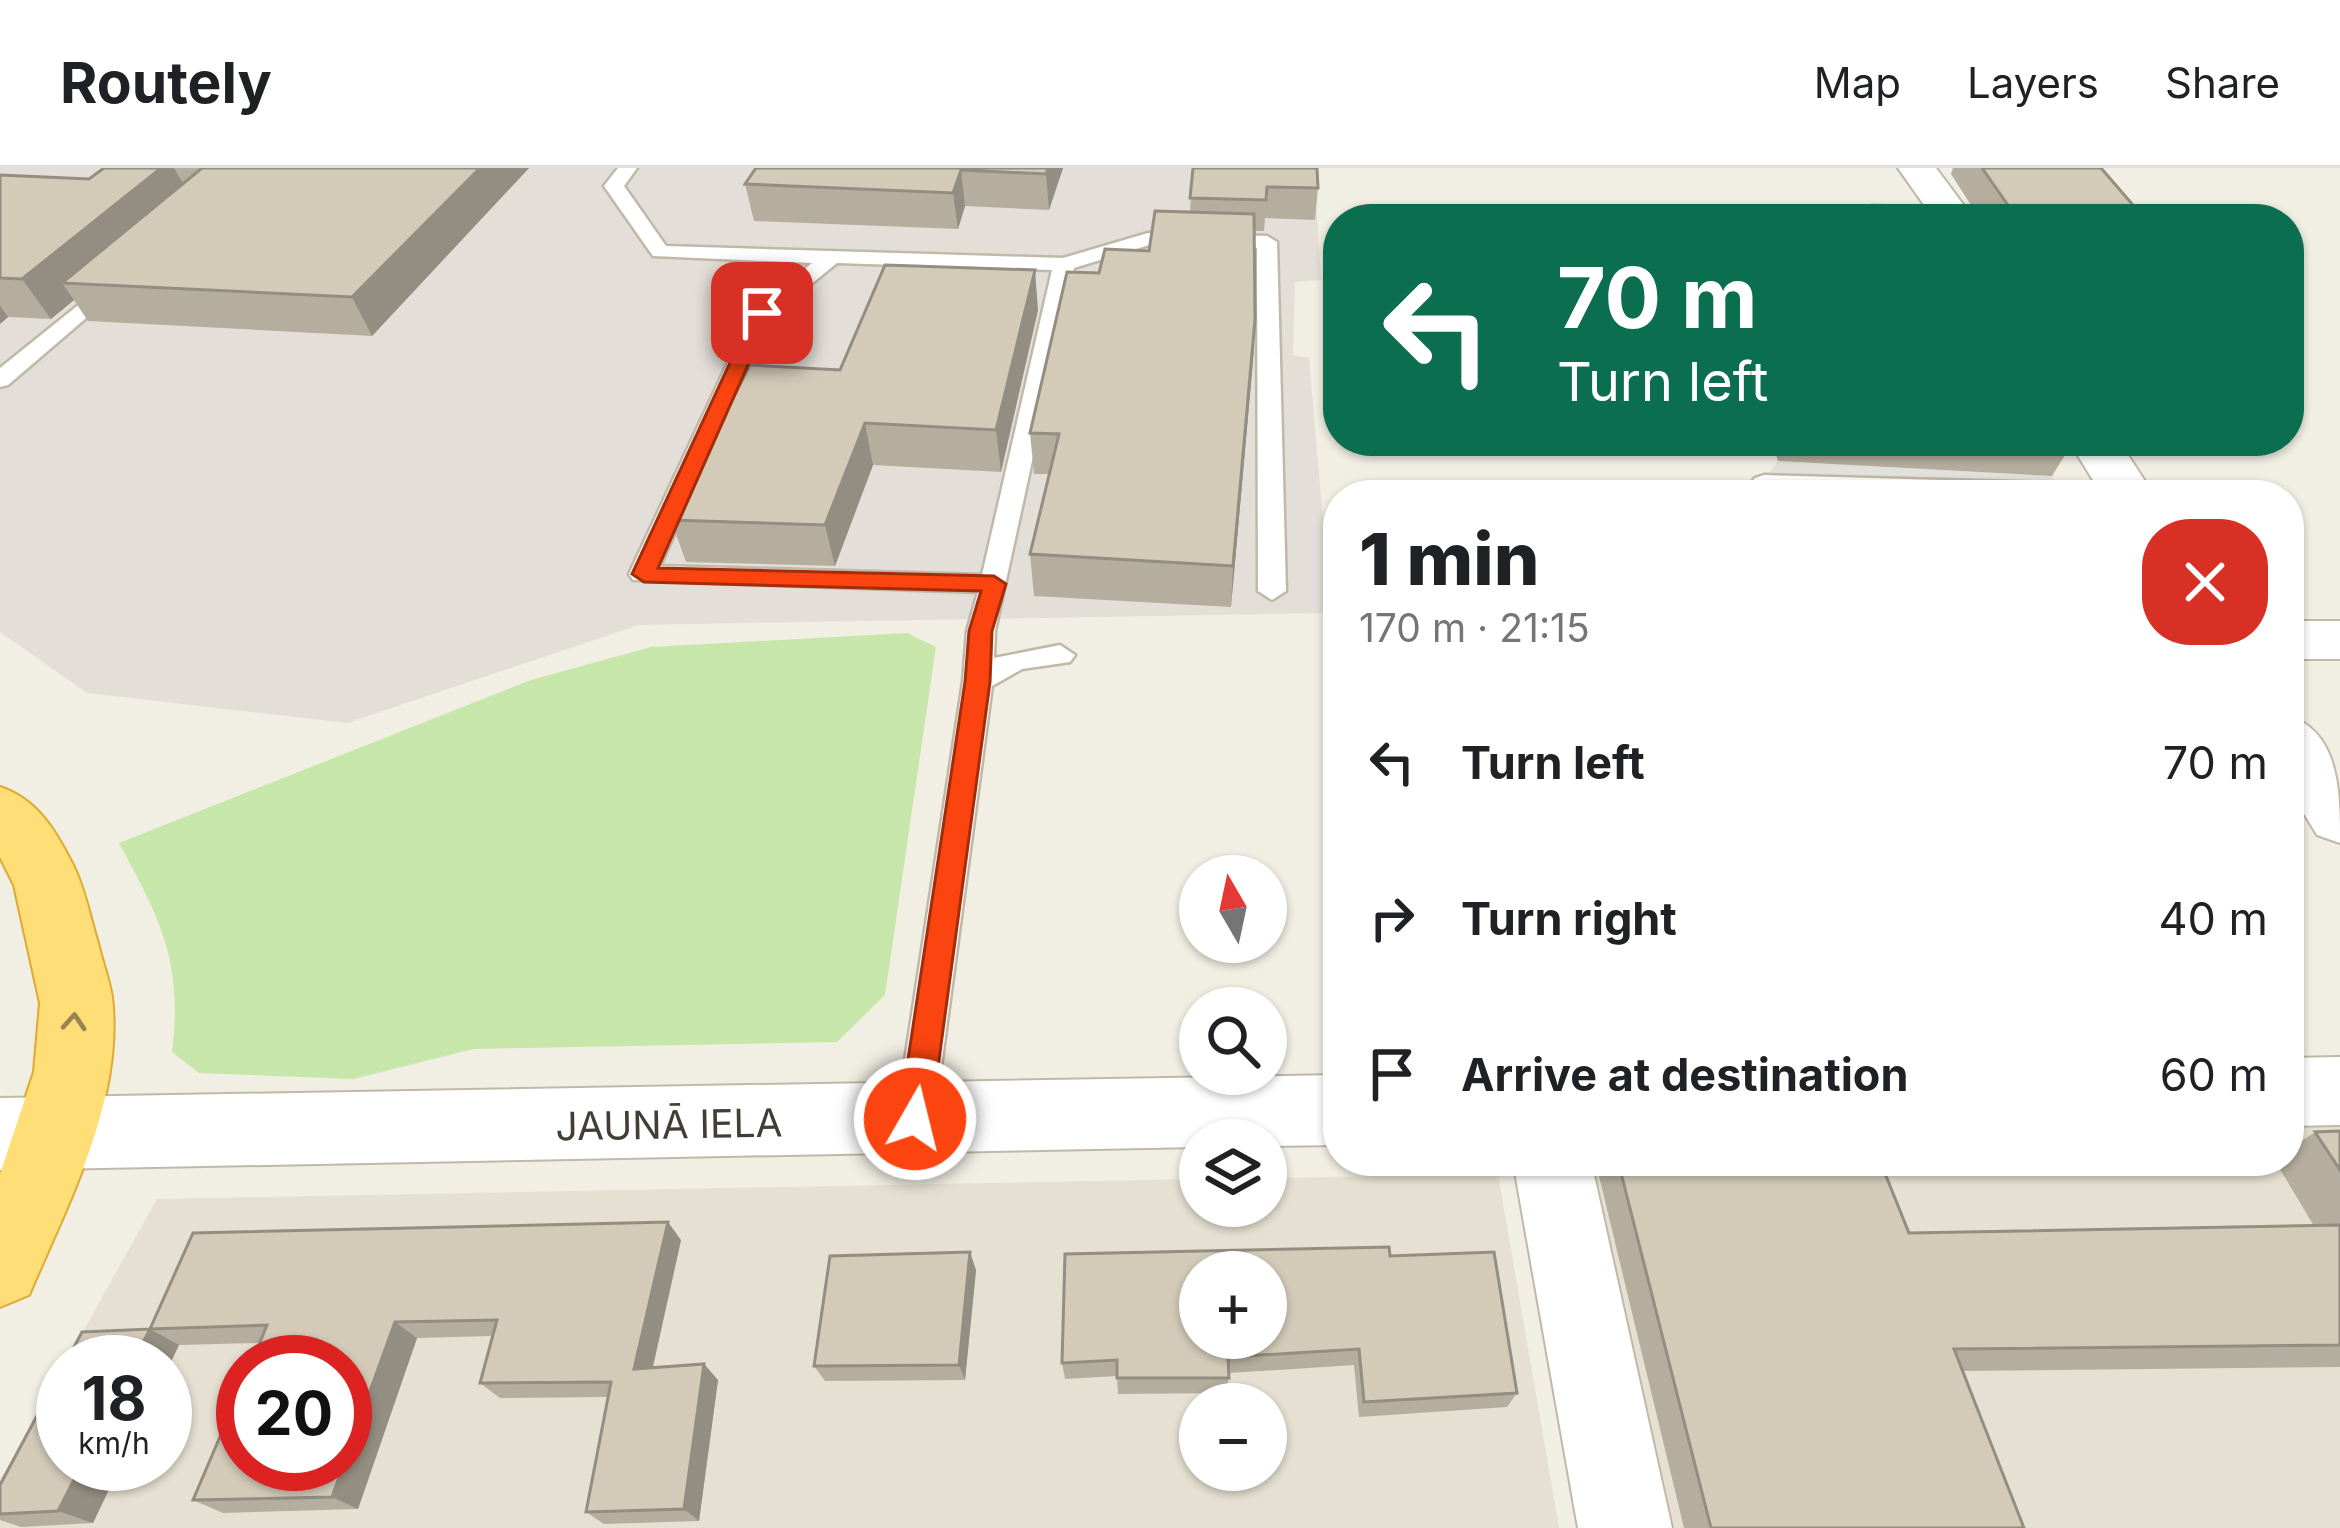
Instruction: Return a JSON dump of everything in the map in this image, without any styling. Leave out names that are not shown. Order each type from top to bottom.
[{"type":"highway","points":[[0,812],[35,849],[48,878],[76,1003],[70,1078],[28,1136],[0,1266]]},
{"type":"street","points":[[1917,168],[1943,204]]},
{"type":"street","points":[[2304,640],[2340,640]]},
{"type":"street","points":[[2304,762],[2340,818]]},
{"type":"street","points":[[2304,1092],[2340,1091]]},
{"type":"street","name":"JAUNĀ IELA","points":[[28,1136],[1323,1110]]},
{"type":"street","points":[[1555,1176],[1625,1528]]},
{"type":"lane","points":[[628,168],[614,186],[660,253],[1064,264],[1148,239],[1268,242],[1273,591]]},
{"type":"lane","points":[[830,259],[762,313],[644,574],[994,584]]},
{"type":"lane","points":[[0,380],[136,264]]},
{"type":"lane","points":[[915,1119],[978,682],[981,631],[1064,264]]},
{"type":"lane","points":[[978,682],[997,665],[1060,656]]},
{"type":"shaded area","points":[[0,168],[1314,168],[1321,280],[1295,282],[1293,355],[1309,358],[1323,520],[1323,613],[639,625],[347,723],[87,693],[0,632]]},
{"type":"shaded area","points":[[1778,461],[2052,476],[2054,480],[1763,480]]},
{"type":"shaded area","points":[[2304,1125],[2340,1125],[2340,1528],[1661,1528],[1577,1176],[2304,1176]]},
{"type":"shaded area","points":[[1498,1176],[1559,1528],[0,1528],[0,1480],[36,1415],[36,1491],[192,1491],[192,1335],[81,1335],[157,1199],[1179,1179],[1179,1227],[1287,1227],[1287,1178]]},
{"type":"green space","points":[[907,633],[936,647],[885,995],[837,1042],[473,1049],[353,1079],[199,1073],[172,1052],[171,966],[157,919],[119,843],[531,680],[651,647]]},
{"type":"building","points":[[104,168],[161,168],[22,279],[0,278],[0,175],[89,179]]},
{"type":"building","points":[[202,168],[480,168],[352,297],[62,283]]},
{"type":"building","points":[[756,168],[1048,168],[1046,174],[961,170],[953,193],[745,184]]},
{"type":"building","points":[[1193,168],[1317,168],[1318,188],[1267,187],[1266,200],[1190,198]]},
{"type":"building","points":[[1982,168],[2101,168],[2132,204],[2007,204]]},
{"type":"building","points":[[1155,211],[1254,214],[1255,320],[1233,566],[1030,554],[1059,434],[1030,433],[1067,272],[1099,273],[1105,249],[1149,251]]},
{"type":"building","points":[[885,265],[1035,270],[996,430],[865,423],[825,525],[671,520],[750,365],[840,370]]},
{"type":"building","points":[[2340,1131],[2340,1170],[2315,1132]]},
{"type":"building","points":[[1622,1176],[1886,1176],[1909,1233],[2340,1225],[2340,1345],[1954,1349],[2024,1528],[1711,1528]]},
{"type":"building","points":[[668,1222],[634,1369],[704,1364],[684,1509],[586,1512],[611,1382],[480,1383],[497,1320],[395,1322],[372,1385],[372,1335],[263,1335],[267,1325],[150,1329],[193,1233]]},
{"type":"building","points":[[1389,1247],[1390,1256],[1494,1252],[1517,1393],[1364,1402],[1359,1349],[1287,1353],[1287,1251],[1204,1251]]},
{"type":"building","points":[[970,1252],[959,1365],[814,1366],[830,1256]]},
{"type":"building","points":[[1179,1252],[1179,1359],[1228,1359],[1229,1378],[1117,1378],[1117,1360],[1062,1363],[1065,1254]]},
{"type":"building","points":[[150,1329],[147,1335],[82,1332]]},
{"type":"building","points":[[36,1418],[36,1491],[68,1491],[58,1511],[0,1514],[0,1485]]},
{"type":"building","points":[[216,1446],[216,1491],[334,1491],[332,1497],[193,1500]]},
{"type":"route","points":[[762,313],[644,574],[994,584],[981,631],[978,682],[915,1119]]}]
